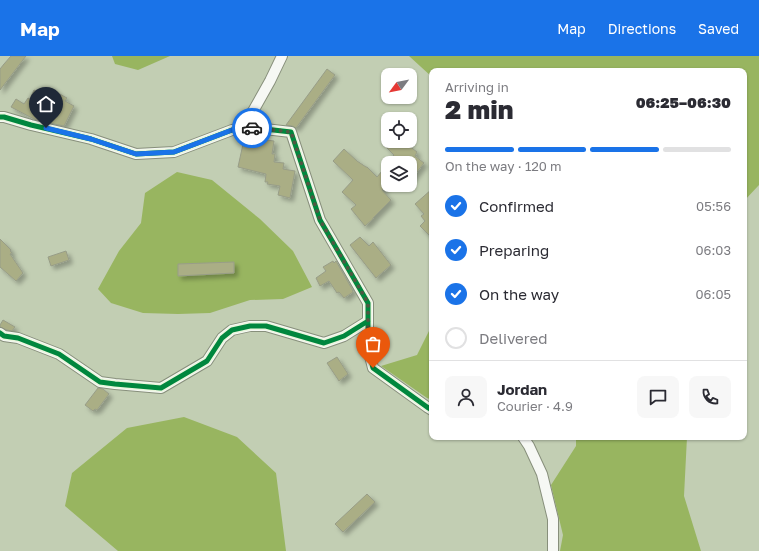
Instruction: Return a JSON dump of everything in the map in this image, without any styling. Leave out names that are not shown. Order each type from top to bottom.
[{"type":"street","points":[[244,129],[282,56]]},
{"type":"street","points":[[0,118],[4,117],[91,139],[136,154],[174,152],[232,130],[256,128],[291,132],[320,220],[368,303],[368,348],[373,368],[429,408]]},
{"type":"street","points":[[0,333],[4,336],[18,338],[59,354],[100,382],[161,388],[207,361],[222,338],[232,330],[250,326],[266,326],[324,343],[344,336],[368,321]]},
{"type":"street","points":[[525,440],[542,474],[553,519],[553,551]]},
{"type":"green space","points":[[112,56],[170,56],[138,70],[115,64]]},
{"type":"green space","points":[[409,56],[759,56],[759,185],[747,198],[747,68],[429,68],[429,74]]},
{"type":"green space","points":[[177,172],[212,180],[260,219],[293,251],[312,287],[283,299],[250,300],[210,313],[143,313],[111,303],[98,289],[119,251],[141,223],[145,193]]},
{"type":"green space","points":[[429,331],[429,399],[381,366],[417,355]]},
{"type":"green space","points":[[184,417],[237,437],[276,473],[286,551],[118,551],[65,506],[72,473],[127,428]]},
{"type":"green space","points":[[576,440],[687,440],[684,496],[701,551],[560,551],[563,535],[551,485],[576,446]]},
{"type":"building","points":[[11,56],[26,56],[0,90],[0,69]]},
{"type":"building","points":[[327,69],[335,75],[296,128],[286,125]]},
{"type":"building","points":[[34,90],[52,99],[56,92],[67,98],[65,101],[74,106],[64,126],[34,119],[11,107],[16,99],[24,104],[28,98],[30,99]]},
{"type":"building","points":[[245,135],[259,135],[259,139],[274,141],[272,154],[275,154],[274,162],[284,163],[283,169],[295,171],[290,198],[278,195],[280,186],[267,184],[268,182],[265,182],[266,174],[238,167]]},
{"type":"building","points":[[387,148],[412,148],[417,152],[415,156],[393,156],[394,155]]},
{"type":"building","points":[[344,149],[377,177],[381,172],[381,192],[384,192],[391,200],[365,226],[351,209],[356,205],[342,192],[353,180],[333,161]]},
{"type":"building","points":[[417,158],[424,163],[417,172]]},
{"type":"building","points":[[429,192],[429,235],[420,226],[425,221],[421,216],[424,214],[415,204]]},
{"type":"building","points":[[360,237],[369,246],[373,242],[391,265],[376,278],[350,245]]},
{"type":"building","points":[[0,239],[11,250],[10,251],[12,253],[10,254],[23,273],[16,281],[0,267]]},
{"type":"building","points":[[66,251],[69,260],[51,266],[48,257]]},
{"type":"building","points":[[333,261],[334,263],[336,261],[353,292],[344,298],[339,292],[337,293],[329,281],[320,286],[316,278],[326,271],[323,267]]},
{"type":"building","points":[[234,262],[234,273],[178,276],[178,264]]},
{"type":"building","points":[[3,320],[15,327],[12,331],[0,327]]},
{"type":"building","points":[[337,357],[348,374],[339,381],[327,363]]},
{"type":"building","points":[[98,388],[103,389],[109,394],[97,410],[95,409],[93,411],[85,405]]},
{"type":"building","points":[[367,494],[375,502],[343,532],[335,524]]},
{"type":"cycle path","points":[[0,117],[91,139],[136,154],[174,152],[232,130],[256,128],[291,132],[320,220],[368,303],[368,348],[373,368],[429,408]]},
{"type":"cycle path","points":[[0,333],[4,336],[18,338],[59,354],[100,382],[161,388],[207,361],[222,338],[232,330],[250,326],[266,326],[324,343],[344,336],[368,321]]},
{"type":"way so far","points":[[252,128],[291,132],[320,220],[368,303],[368,348],[373,368]]},
{"type":"route","points":[[46,128],[91,139],[136,154],[174,152],[232,130],[252,128]]}]
